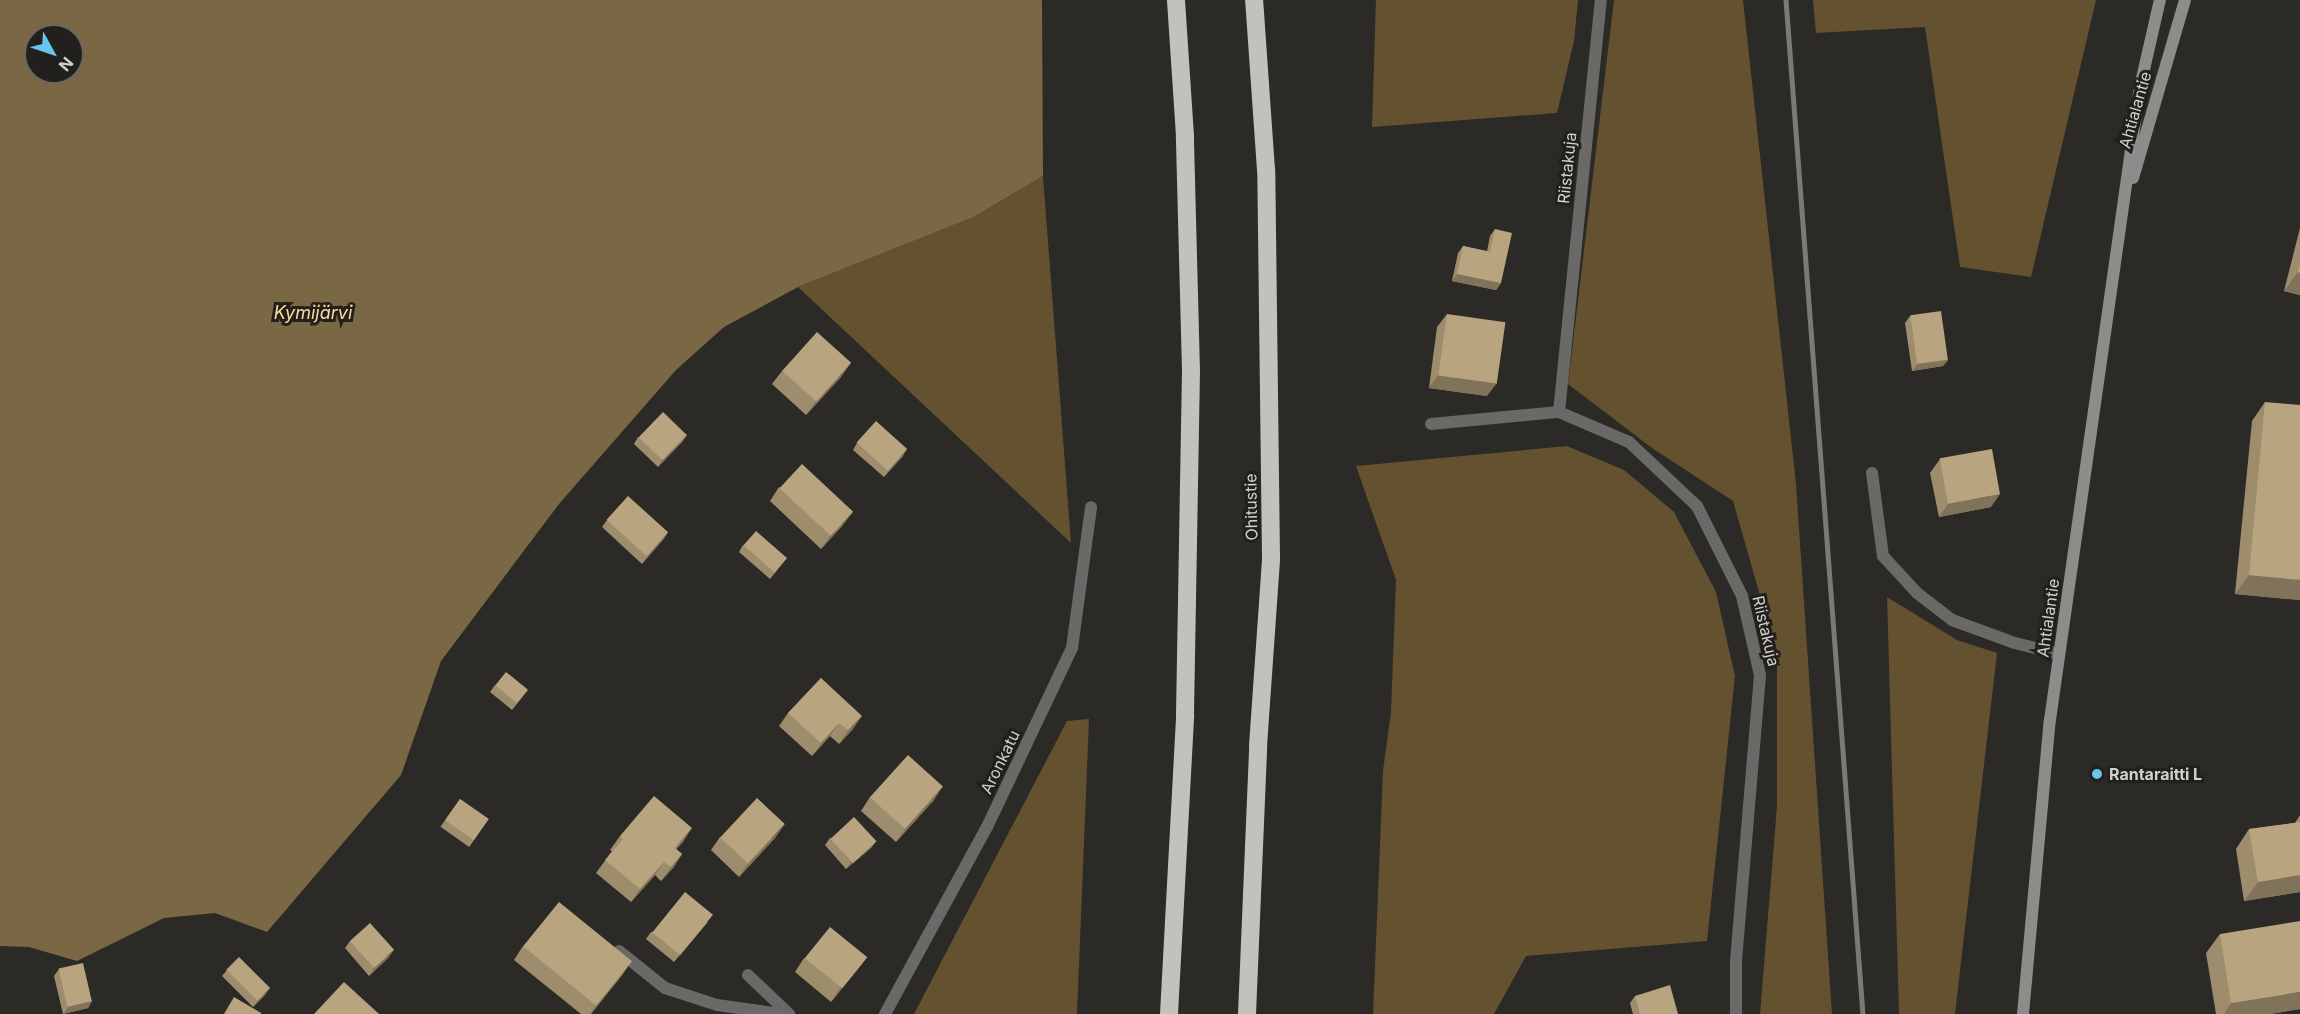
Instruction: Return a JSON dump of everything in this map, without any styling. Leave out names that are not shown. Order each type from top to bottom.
[{"type":"highway","points":[[1169,1014],[1185,714],[1191,371],[1185,136],[1176,0]]},
{"type":"highway","name":"Ohitustie","points":[[1247,1014],[1258,746],[1271,558],[1266,170],[1254,0]]},
{"type":"main road","name":"Ahtialantie","points":[[2023,1014],[2049,732],[2140,87],[2160,0]]},
{"type":"main road","name":"Ahtialantie","points":[[2119,228],[2185,0]]},
{"type":"street","name":"Riistakuja","points":[[1559,412],[1600,0]]},
{"type":"street","name":"Riistakuja","points":[[1431,424],[1559,412],[1629,442],[1697,506],[1742,596],[1760,675],[1736,961],[1736,1014]]},
{"type":"street","points":[[1872,473],[1883,556],[1917,593],[1952,620],[2015,643],[2060,654]]},
{"type":"street","name":"Aronkatu","points":[[885,1014],[987,827],[1072,648],[1091,507]]},
{"type":"street","points":[[610,944],[665,988],[717,1005],[782,1014]]},
{"type":"street","points":[[748,975],[789,1014]]},
{"type":"shaded area","points":[[1376,0],[1578,0],[1574,41],[1557,113],[1372,127]]},
{"type":"shaded area","points":[[1614,0],[1743,0],[1796,484],[1832,1014],[1760,1014],[1777,806],[1777,655],[1733,501],[1652,448],[1568,384]]},
{"type":"shaded area","points":[[1813,0],[2096,0],[2031,277],[1960,267],[1925,27],[1816,33]]},
{"type":"shaded area","points":[[1043,176],[1071,543],[798,287],[974,217]]},
{"type":"shaded area","points":[[1567,446],[1624,470],[1674,512],[1716,592],[1735,676],[1707,941],[1526,956],[1494,1014],[1373,1014],[1383,771],[1391,712],[1396,580],[1356,466]]},
{"type":"shaded area","points":[[1887,597],[1957,640],[1997,653],[1955,1014],[1899,1014]]},
{"type":"shaded area","points":[[1089,719],[1077,1014],[914,1014],[1067,721]]},
{"type":"water","name":"Kymijärvi","points":[[0,0],[1042,0],[1043,176],[974,217],[798,287],[724,327],[676,370],[559,504],[441,661],[401,775],[267,932],[215,913],[164,918],[77,961],[29,947],[0,946]]},
{"type":"building","points":[[1495,229],[1512,233],[1501,283],[1457,274],[1463,246],[1490,252]]},
{"type":"building","points":[[1941,311],[1948,360],[1917,364],[1910,315]]},
{"type":"building","points":[[1447,314],[1505,322],[1497,384],[1438,375]]},
{"type":"building","points":[[817,332],[851,363],[816,401],[782,371]]},
{"type":"building","points":[[2265,402],[2300,405],[2300,580],[2249,575]]},
{"type":"building","points":[[663,412],[687,435],[662,460],[639,437]]},
{"type":"building","points":[[876,421],[907,449],[888,471],[857,443]]},
{"type":"building","points":[[1992,449],[2000,494],[1948,504],[1940,458]]},
{"type":"building","points":[[802,464],[853,512],[831,536],[779,488]]},
{"type":"building","points":[[628,496],[668,532],[647,556],[607,520]]},
{"type":"building","points":[[756,531],[787,558],[774,572],[744,545]]},
{"type":"building","points":[[506,672],[528,690],[517,703],[495,685]]},
{"type":"building","points":[[821,678],[862,716],[848,730],[839,723],[821,743],[788,713]]},
{"type":"building","points":[[908,755],[943,786],[905,829],[870,797]]},
{"type":"building","points":[[654,796],[692,828],[675,848],[682,854],[671,867],[664,862],[640,889],[605,860],[623,839],[620,836]]},
{"type":"building","points":[[757,798],[785,824],[748,863],[720,837]]},
{"type":"building","points":[[460,799],[489,819],[474,840],[445,820]]},
{"type":"building","points":[[854,817],[877,841],[853,863],[831,839]]},
{"type":"building","points":[[2300,822],[2300,875],[2258,882],[2249,829]]},
{"type":"building","points":[[685,892],[713,915],[680,955],[652,932]]},
{"type":"building","points":[[559,902],[632,961],[596,1005],[523,946]]},
{"type":"building","points":[[2300,921],[2300,992],[2231,1003],[2220,934]]},
{"type":"building","points":[[370,923],[394,950],[374,968],[350,941]]},
{"type":"building","points":[[830,927],[867,957],[842,988],[805,958]]},
{"type":"building","points":[[239,957],[270,988],[257,1001],[226,970]]},
{"type":"building","points":[[83,963],[92,1001],[67,1007],[59,969]]},
{"type":"building","points":[[344,982],[379,1014],[314,1014]]},
{"type":"building","points":[[1670,985],[1678,1014],[1640,1014],[1635,996]]},
{"type":"building","points":[[234,997],[261,1013],[261,1014],[224,1014]]},
{"type":"railway","points":[[1786,0],[1863,1014]]},
{"type":"place","name":"Rantaraitti L","points":[[2097,774]]}]
